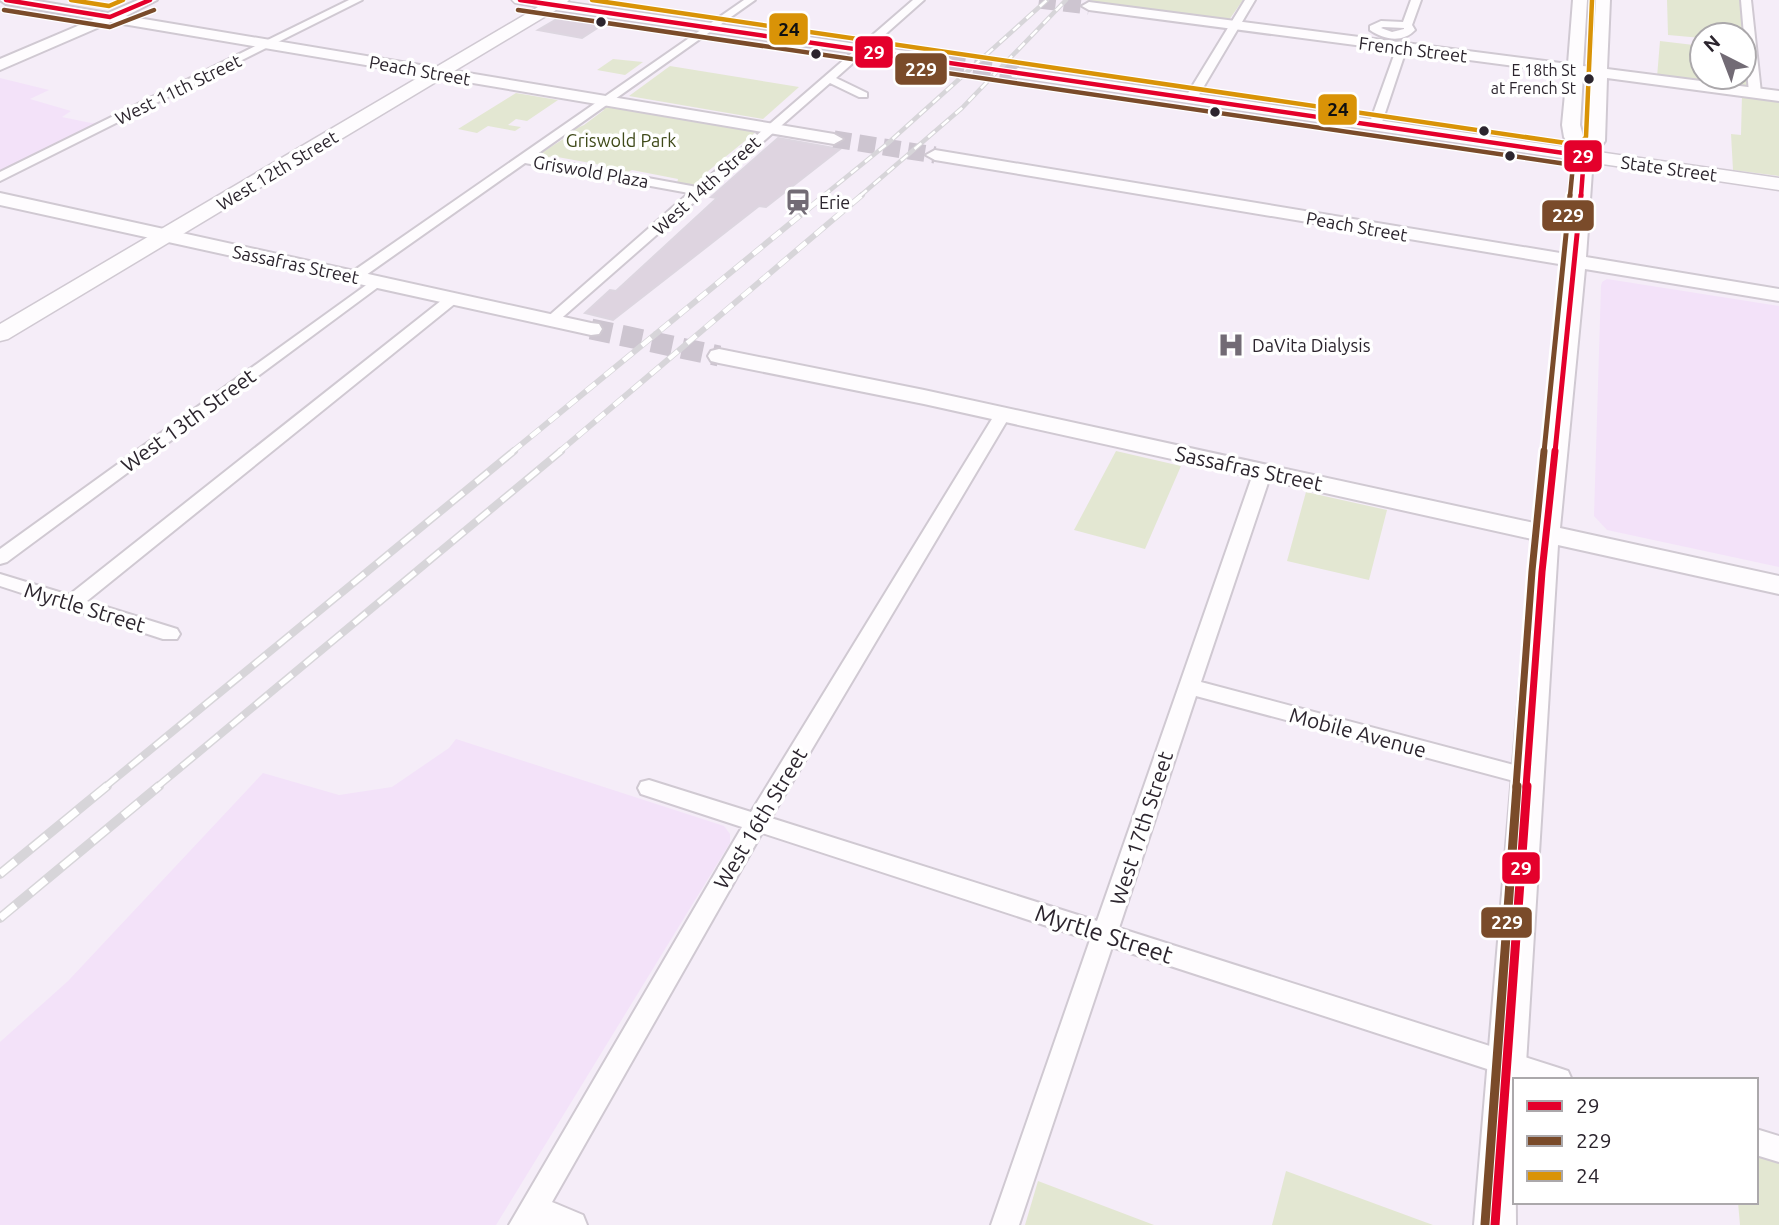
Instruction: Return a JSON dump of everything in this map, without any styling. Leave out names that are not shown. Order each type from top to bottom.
[{"type":"main road","name":"Peach Street","points":[[6,0],[834,139]]},
{"type":"main road","points":[[0,65],[150,0]]},
{"type":"main road","points":[[520,0],[557,2],[709,28],[947,62]]},
{"type":"main road","points":[[1580,0],[1571,125],[1573,137],[1584,156]]},
{"type":"main road","points":[[1495,1225],[1546,533],[1584,156],[1596,141],[1603,0]]},
{"type":"main road","name":"West 12th Street","points":[[0,334],[557,2]]},
{"type":"main road","name":"French Street","points":[[1089,6],[1779,96]]},
{"type":"main road","name":"State Street","points":[[1018,73],[1779,184]]},
{"type":"main road","name":"Peach Street","points":[[935,155],[1779,295]]},
{"type":"main road","name":"Sassafras Street","points":[[0,200],[591,329]]},
{"type":"main road","name":"Sassafras Street","points":[[719,356],[1003,414],[1779,585]]},
{"type":"street","name":"West 11th Street","points":[[0,177],[357,0]]},
{"type":"street","points":[[354,277],[750,0]]},
{"type":"street","name":"West 14th Street","points":[[551,320],[919,0]]},
{"type":"street","points":[[1191,98],[1250,0]]},
{"type":"street","points":[[1407,25],[1416,0]]},
{"type":"street","points":[[1746,0],[1755,93]]},
{"type":"street","points":[[1375,125],[1402,47]]},
{"type":"street","points":[[828,78],[863,95]]},
{"type":"street","name":"Griswold Plaza","points":[[523,159],[699,191]]},
{"type":"street","name":"West 13th Street","points":[[0,558],[376,282]]},
{"type":"street","points":[[72,603],[452,299]]},
{"type":"street","name":"West 16th Street","points":[[528,1216],[756,823],[1003,414]]},
{"type":"street","name":"West 17th Street","points":[[1005,1225],[1263,471]]},
{"type":"street","name":"Myrtle Street","points":[[0,580],[170,634]]},
{"type":"street","name":"Mobile Avenue","points":[[1188,686],[1529,777]]},
{"type":"street","name":"Myrtle Street","points":[[649,788],[1553,1078]]},
{"type":"street","points":[[1758,1143],[1779,1149]]},
{"type":"street","points":[[528,1216],[573,1225]]},
{"type":"shaded area","points":[[0,78],[49,90],[30,99],[71,111],[62,117],[91,123],[102,122],[0,173]]},
{"type":"shaded area","points":[[1607,279],[1779,306],[1779,567],[1607,530],[1594,516],[1601,286]]},
{"type":"shaded area","points":[[456,739],[724,826],[730,834],[730,843],[496,1225],[0,1225],[0,1042],[68,981],[263,773],[339,795],[392,787],[449,748]]},
{"type":"green space","points":[[1085,0],[1243,0],[1229,20],[1092,4],[1094,1]]},
{"type":"green space","points":[[1667,0],[1741,0],[1742,21],[1688,21],[1688,37],[1668,35]]},
{"type":"green space","points":[[1660,41],[1688,44],[1688,81],[1657,77]]},
{"type":"green space","points":[[613,59],[643,62],[625,75],[597,70]]},
{"type":"green space","points":[[670,66],[799,87],[763,119],[629,96]]},
{"type":"green space","points":[[516,93],[558,100],[527,121],[516,119],[508,125],[521,127],[515,131],[488,126],[477,133],[458,129]]},
{"type":"green space","points":[[1742,94],[1779,99],[1779,176],[1733,170],[1731,134],[1741,135]]},
{"type":"green space","name":"Griswold Park","points":[[605,106],[757,131],[694,186],[677,183],[678,179],[632,170],[624,174],[599,169],[601,165],[552,156],[544,159],[535,157],[568,136],[568,132],[584,125],[604,110],[600,108]]},
{"type":"green space","points":[[1116,451],[1181,466],[1145,549],[1074,530]]},
{"type":"green space","points":[[1306,492],[1387,510],[1369,580],[1287,561]]},
{"type":"green space","points":[[1758,1156],[1779,1163],[1779,1225],[1740,1225],[1738,1204],[1758,1204]]},
{"type":"green space","points":[[1286,1171],[1433,1225],[1272,1225]]},
{"type":"green space","points":[[1038,1181],[1154,1225],[1025,1225]]},
{"type":"building","points":[[562,16],[605,23],[582,38],[538,30]]},
{"type":"building","points":[[778,138],[840,149],[766,207],[759,206],[613,320],[585,313],[610,290],[616,291],[717,198],[711,197]]},
{"type":"tunnel","points":[[1039,0],[1089,6]]},
{"type":"tunnel","points":[[947,62],[1018,73]]},
{"type":"tunnel","points":[[834,139],[935,155]]},
{"type":"tunnel","points":[[591,329],[719,356]]},
{"type":"railway","points":[[823,196],[887,144],[1047,0]]},
{"type":"railway","points":[[860,196],[962,108],[1066,0]]},
{"type":"railway","points":[[512,452],[825,195]]},
{"type":"railway","points":[[559,452],[862,195]]},
{"type":"railway","points":[[105,787],[514,451]]},
{"type":"railway","points":[[157,787],[561,451]]},
{"type":"railway","points":[[0,874],[107,786]]},
{"type":"railway","points":[[0,918],[159,786]]},
{"type":"transit line","name":"29","points":[[6,0],[110,17],[150,0]]},
{"type":"transit line","name":"24","points":[[71,0],[109,6],[123,0]]},
{"type":"transit line","name":"29","points":[[520,0],[1584,156],[1579,227],[1542,572],[1495,1225]]},
{"type":"transit line","name":"24","points":[[592,0],[1586,146]]},
{"type":"transit line","name":"24","points":[[1576,149],[1586,137],[1592,0]]},
{"type":"transit line","name":"229","points":[[4,10],[110,27],[154,10]]},
{"type":"transit line","name":"229","points":[[518,10],[1573,165],[1532,571],[1485,1224]]},
{"type":"place","name":"E 18th St at French St","points":[[1589,79]]},
{"type":"place","name":"Erie","points":[[798,202]]},
{"type":"place","name":"DaVita Dialysis","points":[[1231,345]]}]
